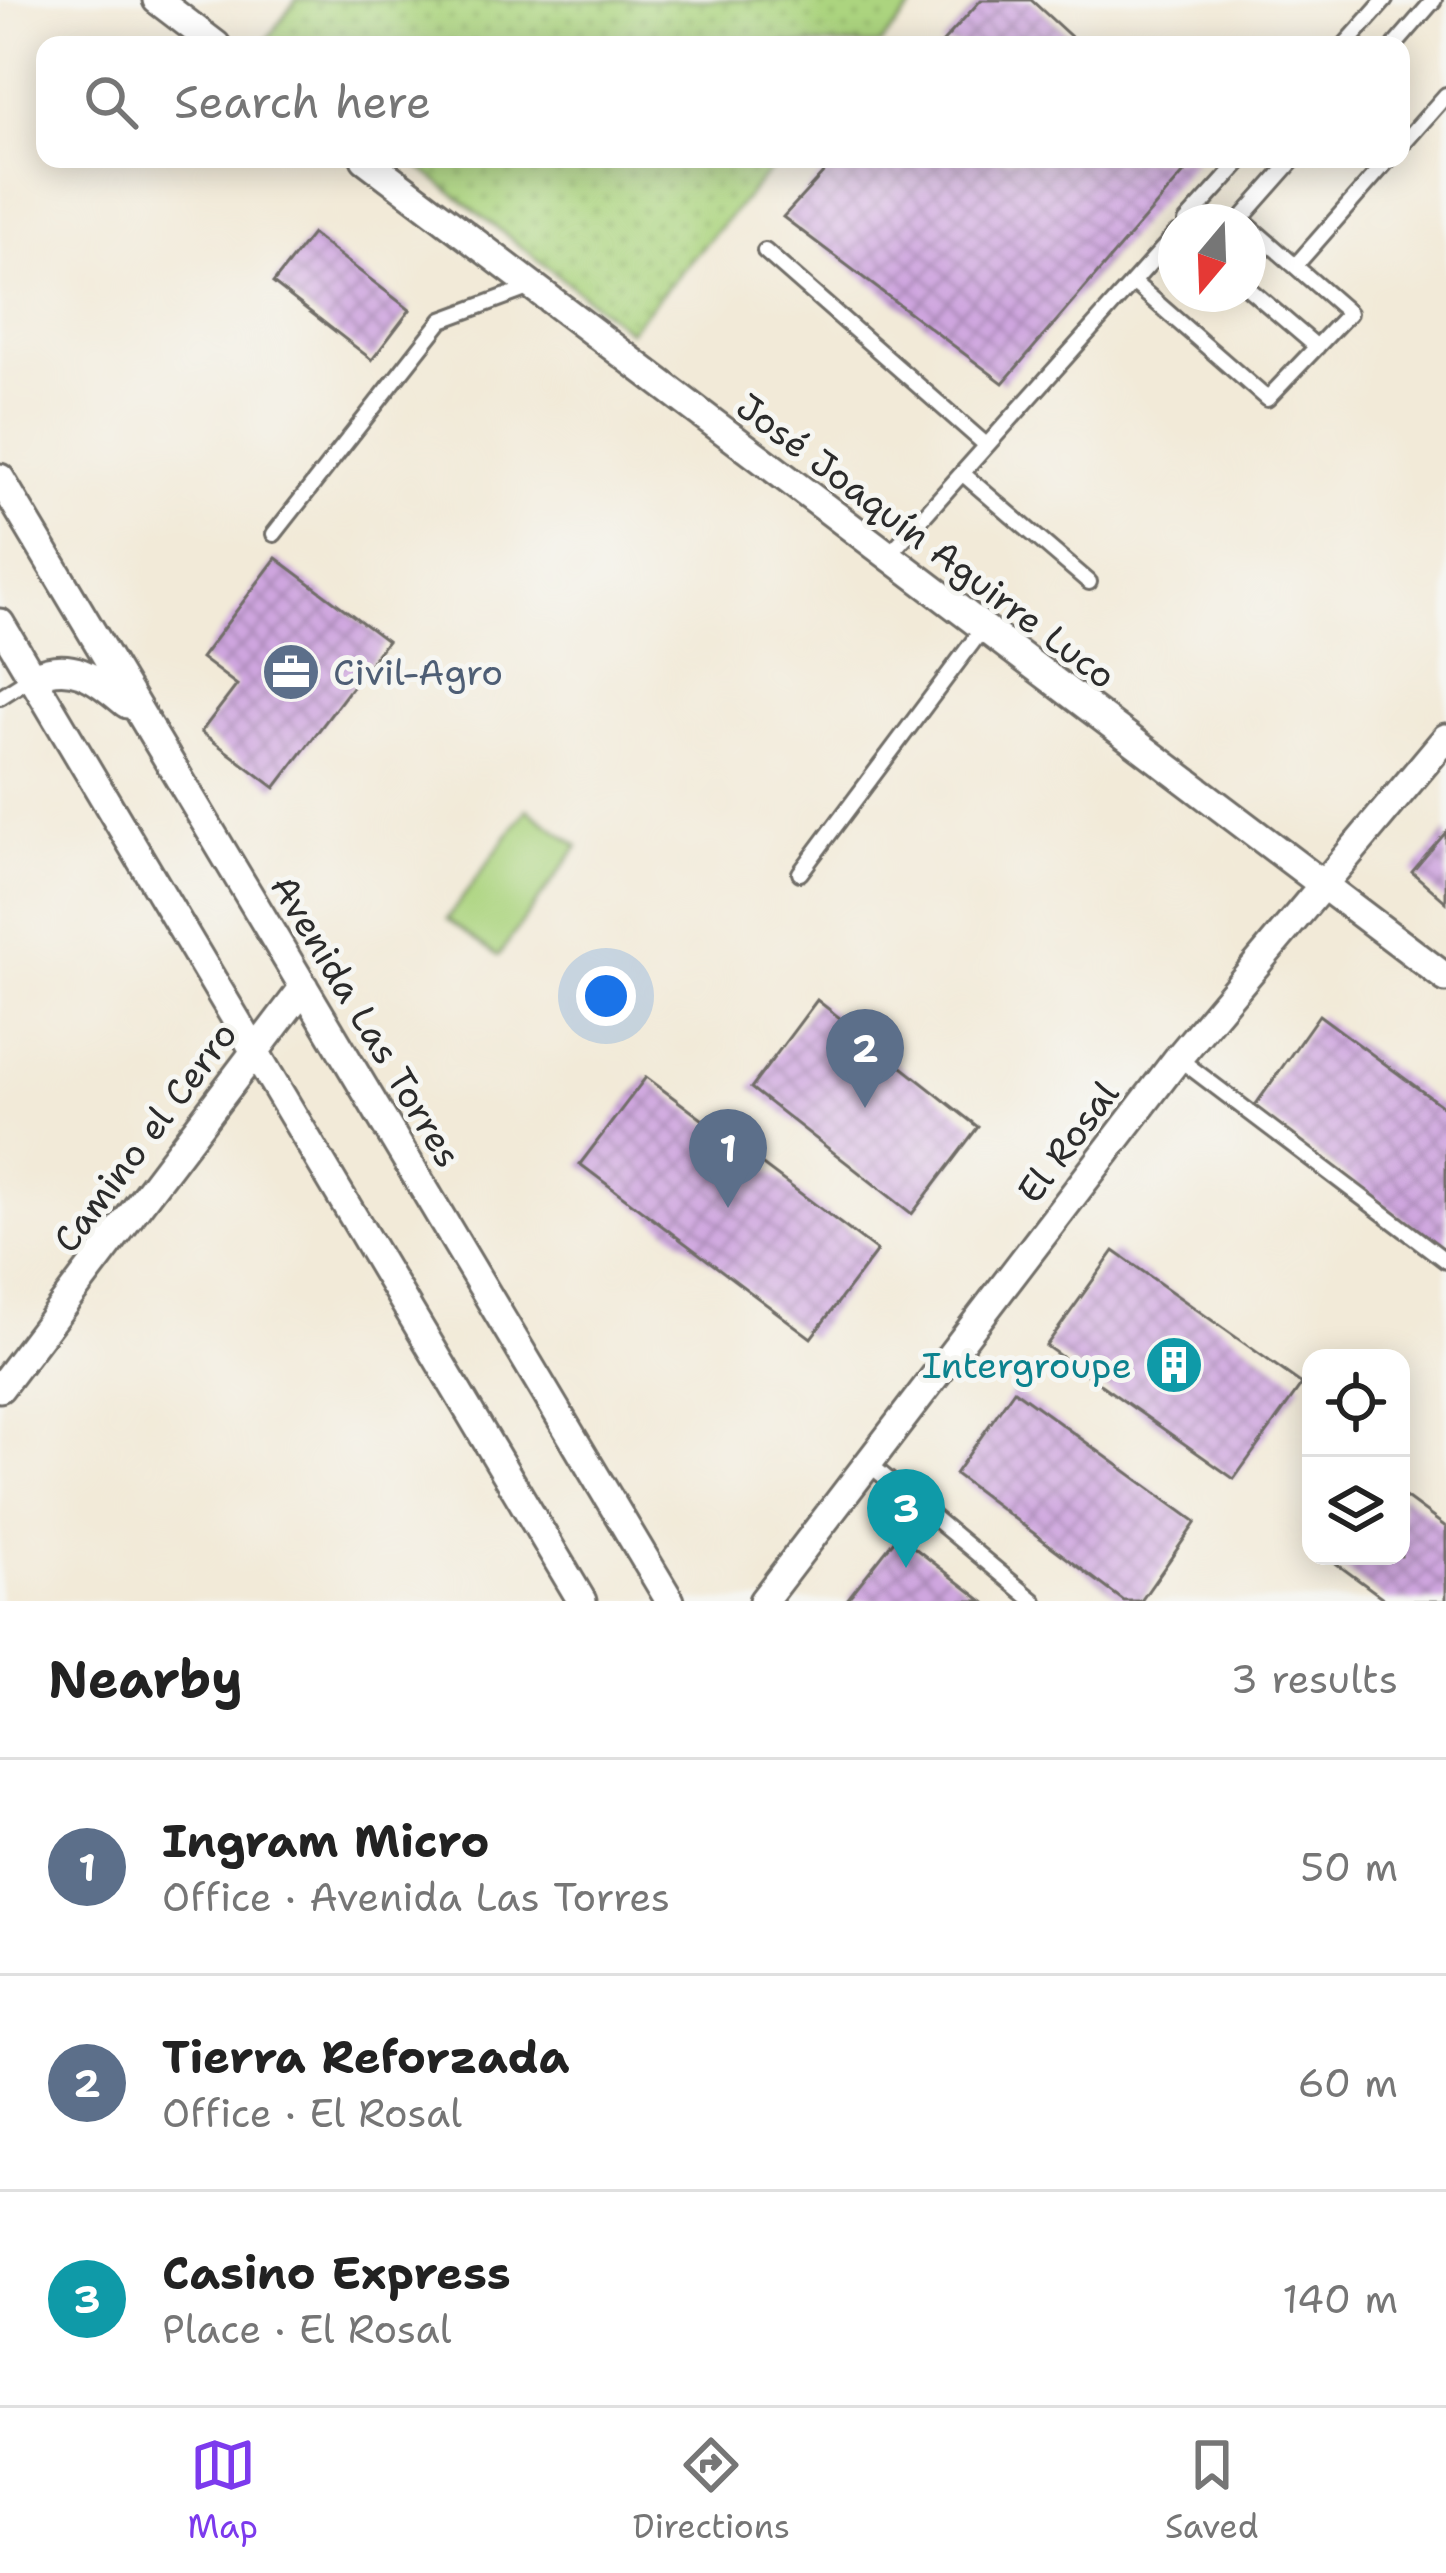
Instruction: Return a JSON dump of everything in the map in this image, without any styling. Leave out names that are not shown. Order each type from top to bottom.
[{"type":"street","points":[[157,0],[204,36]]},
{"type":"street","name":"José Joaquín Aguirre Luco","points":[[376,168],[981,631],[1322,880],[1446,978]]},
{"type":"street","name":"Avenida Las Torres","points":[[0,478],[11,517],[145,718],[670,1601]]},
{"type":"street","points":[[0,623],[582,1601]]},
{"type":"street","points":[[33,676],[58,665],[78,670],[145,718]]},
{"type":"street","name":"El Rosal","points":[[763,1601],[1178,1058],[1322,880],[1446,738]]},
{"type":"street","name":"Camino el Cerro","points":[[0,1388],[304,987]]},
{"type":"lane","points":[[1353,36],[1385,0]]},
{"type":"lane","points":[[1403,36],[1434,0]]},
{"type":"lane","points":[[1410,136],[1446,95]]},
{"type":"lane","points":[[1202,204],[1235,168]]},
{"type":"lane","points":[[1256,204],[1286,168]]},
{"type":"lane","points":[[1295,265],[1381,168]]},
{"type":"lane","points":[[1133,282],[1268,399],[1349,313],[1266,242]]},
{"type":"lane","points":[[765,251],[986,445]]},
{"type":"lane","points":[[886,559],[1158,254]]},
{"type":"lane","points":[[274,534],[442,320],[531,287]]},
{"type":"lane","points":[[1266,304],[1316,347]]},
{"type":"lane","points":[[962,473],[1089,582]]},
{"type":"lane","points":[[800,873],[981,631]]},
{"type":"lane","points":[[0,697],[33,676]]},
{"type":"lane","points":[[1178,1058],[1446,1261]]},
{"type":"lane","points":[[868,1463],[1034,1601]]},
{"type":"green space","points":[[296,0],[919,0],[888,36],[270,36]]},
{"type":"green space","points":[[421,168],[772,168],[629,331]]},
{"type":"green space","points":[[527,809],[578,846],[498,956],[447,919]]},
{"type":"building","points":[[981,0],[1031,0],[1070,36],[948,36]]},
{"type":"building","points":[[828,168],[1188,168],[1003,383],[783,217]]},
{"type":"building","points":[[312,234],[410,310],[372,360],[273,283]]},
{"type":"building","name":"Civil-Agro","points":[[276,558],[387,641],[275,788],[201,732],[237,685],[201,658]]},
{"type":"building","points":[[1446,832],[1446,902],[1412,872]]},
{"type":"building","points":[[817,1000],[978,1127],[912,1214],[751,1088]]},
{"type":"building","points":[[1319,1015],[1446,1109],[1446,1251],[1254,1107]]},
{"type":"building","points":[[646,1077],[877,1251],[811,1338],[580,1164]]},
{"type":"building","name":"Intergroupe","points":[[1114,1251],[1302,1384],[1234,1479],[1046,1346]]},
{"type":"building","points":[[1014,1390],[1196,1522],[1141,1601],[1124,1601],[955,1474]]},
{"type":"building","points":[[1410,1501],[1446,1527],[1446,1601],[1387,1601],[1338,1565],[1410,1565]]},
{"type":"building","points":[[898,1535],[983,1601],[846,1601]]},
{"type":"place","name":"Civil-Agro","points":[[291,672]]},
{"type":"place","name":"Tierra Reforzada","points":[[865,1108]]},
{"type":"place","name":"Ingram Micro","points":[[728,1208]]},
{"type":"place","name":"Intergroupe","points":[[1174,1365]]},
{"type":"place","name":"Casino Express","points":[[906,1568]]}]
